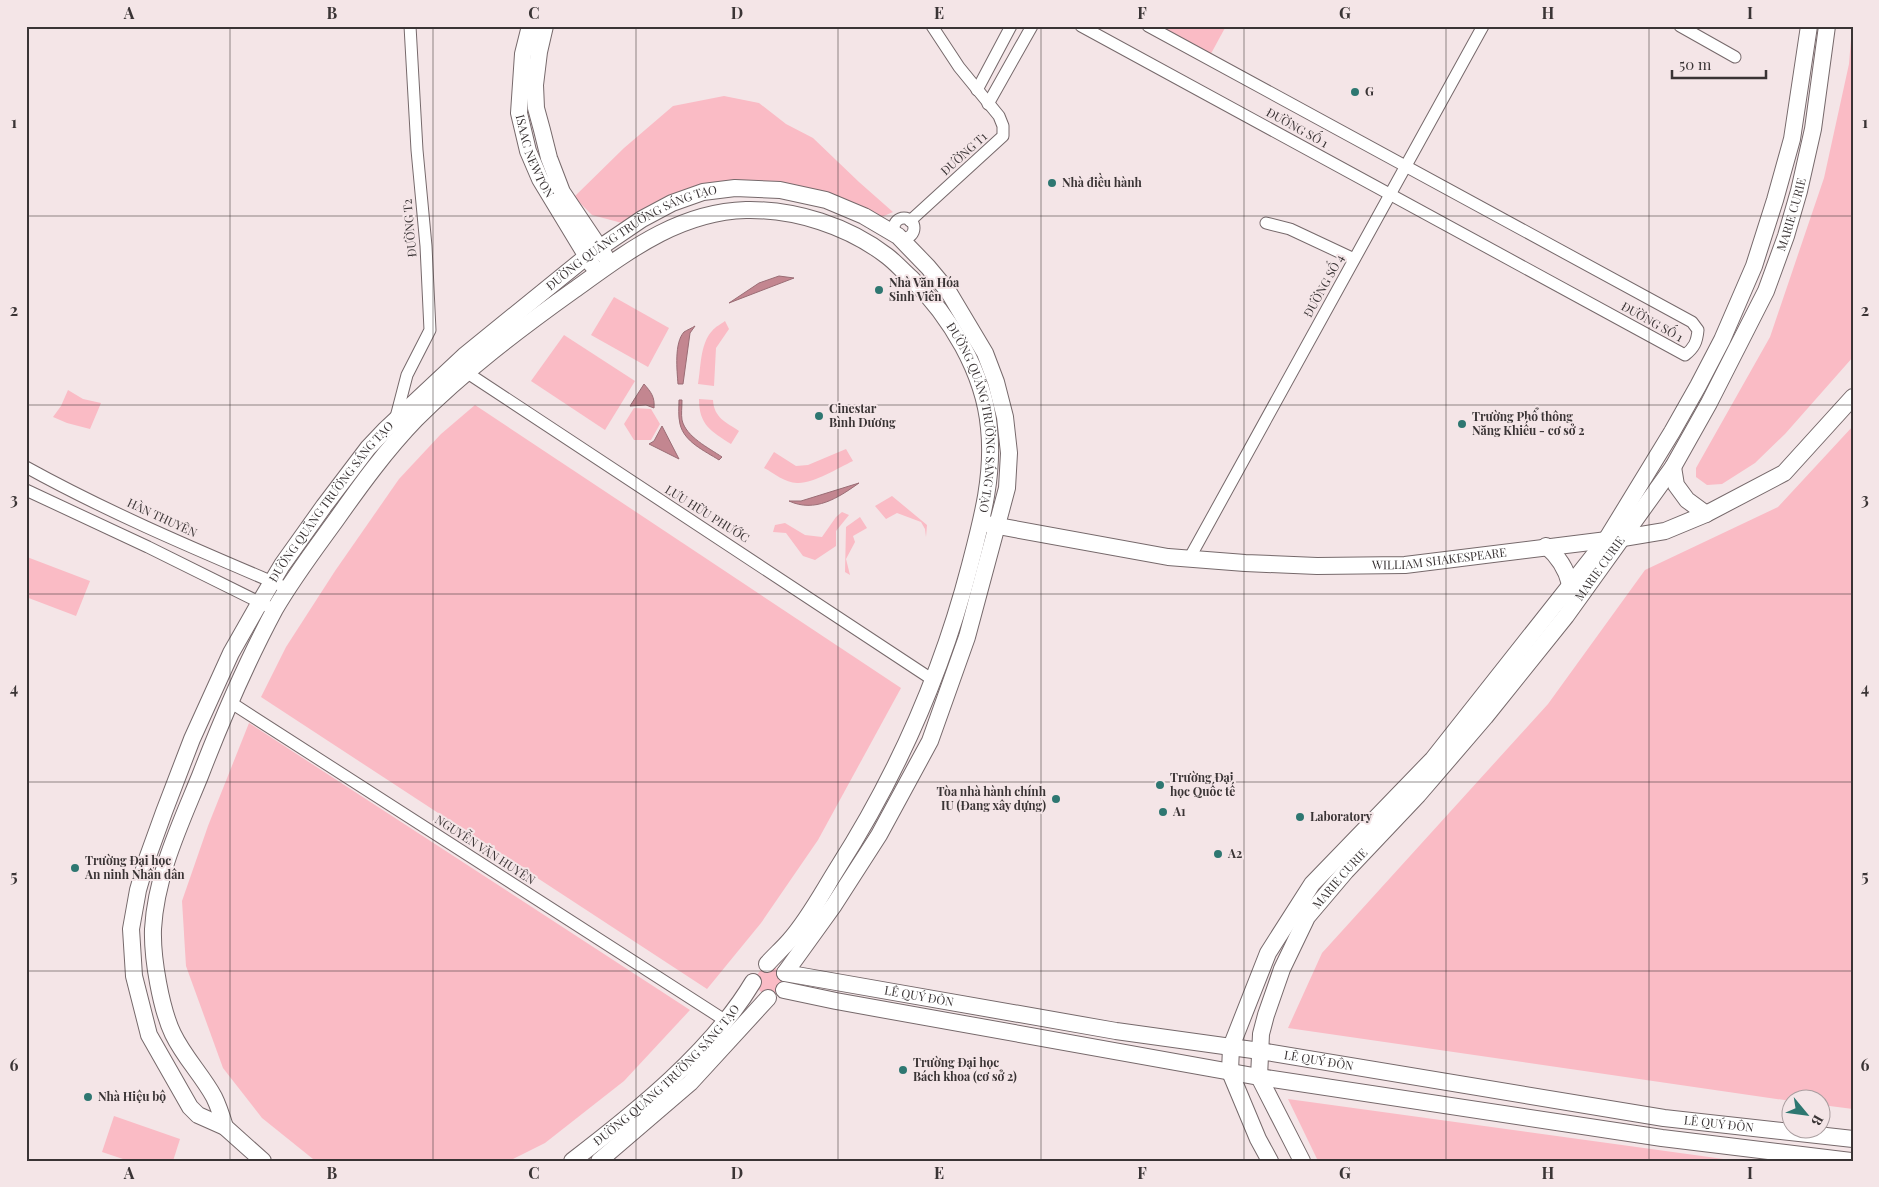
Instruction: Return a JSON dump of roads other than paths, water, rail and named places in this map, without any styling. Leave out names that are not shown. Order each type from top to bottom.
[{"type":"street","name":"ĐƯỜNG T2","points":[[400,426],[406,375],[430,330],[426,246],[416,150],[410,26]]},
{"type":"street","name":"ISAAC NEWTON","points":[[530,26],[523,54],[519,113],[528,151],[540,179],[604,269]]},
{"type":"street","name":"ISAAC NEWTON","points":[[546,26],[539,52],[535,85],[538,116],[549,158],[562,192],[593,252]]},
{"type":"street","name":"ĐƯỜNG T1","points":[[898,236],[894,228],[896,222],[901,219],[910,221],[1004,136],[999,116],[959,67],[932,26]]},
{"type":"street","points":[[977,90],[1012,26]]},
{"type":"street","points":[[988,104],[1032,26]]},
{"type":"street","name":"ĐƯỜNG SỐ 1","points":[[1085,27],[1684,355],[1693,349],[1698,330],[1692,322],[1148,26]]},
{"type":"street","name":"ĐƯỜNG SỐ 4","points":[[1189,559],[1483,26]]},
{"type":"street","points":[[1680,26],[1735,57]]},
{"type":"street","name":"MARIE CURIE","points":[[1230,1072],[1231,1047],[1268,953],[1312,884],[1433,758],[1606,540],[1698,386],[1722,340],[1754,266],[1776,200],[1792,139],[1808,26]]},
{"type":"street","name":"MARIE CURIE","points":[[1259,1077],[1261,1034],[1269,1005],[1282,969],[1307,917],[1346,871],[1418,795],[1486,717],[1566,616],[1673,467],[1709,403],[1766,291],[1786,236],[1799,191],[1813,129],[1827,26]]},
{"type":"street","name":"ĐƯỜNG QUẢNG TRƯỜNG SÁNG TẠO","points":[[225,1128],[216,1100],[173,1034],[158,980],[153,933],[163,869],[230,702],[275,610],[400,426],[464,356],[593,252],[642,219],[672,203],[702,192],[735,188],[780,190],[826,200],[864,216],[898,236],[928,267],[948,292],[985,353],[996,382],[1005,416],[1009,454],[1007,488],[989,524],[933,680],[894,769],[867,820],[792,938],[767,964]]},
{"type":"street","name":"ĐƯỜNG QUẢNG TRƯỜNG SÁNG TẠO","points":[[263,1161],[225,1128],[198,1115],[190,1108],[149,1035],[134,976],[131,930],[138,890],[167,802],[192,739],[231,653],[282,565],[368,448],[400,426],[514,334],[653,236],[683,222],[713,214],[743,210],[770,211],[823,222],[854,236],[887,256],[915,282],[944,317],[969,360],[981,388],[989,421],[991,455],[989,524],[967,637],[930,741],[874,843],[785,973]]},
{"type":"street","points":[[1266,223],[1290,229],[1354,259]]},
{"type":"street","points":[[887,256],[898,236]]},
{"type":"street","name":"LƯU HỮU PHƯỚC","points":[[466,372],[933,680]]},
{"type":"street","name":"WILLIAM SHAKESPEARE","points":[[989,524],[1138,553],[1189,559],[1317,566],[1397,565],[1623,538],[1665,531],[1706,514],[1784,473],[1853,398]]},
{"type":"street","name":"HÀN THUYÊN","points":[[26,467],[67,489],[166,535],[289,589]]},
{"type":"street","points":[[1673,467],[1676,484],[1687,500],[1706,514]]},
{"type":"street","points":[[26,490],[275,610]]},
{"type":"street","points":[[1546,546],[1557,556],[1567,572],[1570,584]]},
{"type":"street","name":"NGUYỄN VĂN HUYÊN","points":[[230,702],[726,1021]]},
{"type":"street","points":[[767,964],[777,965],[785,973],[787,984],[784,990],[777,996],[768,998],[756,991],[753,982],[756,970],[767,964]]},
{"type":"street","name":"LÊ QUÝ ĐÔN","points":[[785,973],[994,1008],[1116,1031],[1260,1051],[1664,1118],[1853,1140]]},
{"type":"street","name":"ĐƯỜNG QUẢNG TRƯỜNG SÁNG TẠO","points":[[572,1161],[612,1131],[648,1100],[691,1058],[726,1021],[753,982]]},
{"type":"street","name":"LÊ QUÝ ĐÔN","points":[[784,990],[1259,1077],[1662,1138],[1851,1161]]},
{"type":"street","name":"ĐƯỜNG QUẢNG TRƯỜNG SÁNG TẠO","points":[[599,1161],[690,1084],[768,998]]},
{"type":"street","points":[[1113,1051],[1116,1031]]},
{"type":"street","points":[[1230,1072],[1258,1139],[1270,1161]]},
{"type":"street","points":[[1259,1077],[1302,1161]]},
{"type":"street","points":[[1662,1138],[1664,1118]]},
{"type":"street","points":[[1775,1152],[1776,1131]]},
{"type":"place","name":"G","points":[[1355,92]]},
{"type":"place","name":"Nhà điều hành","points":[[1052,183]]},
{"type":"place","name":"Nhà Văn Hóa Sinh Viên","points":[[879,290]]},
{"type":"place","name":"Cinestar Bình Dương","points":[[819,416]]},
{"type":"place","name":"Trường Phổ thông Năng Khiếu - cơ sở 2","points":[[1462,424]]},
{"type":"place","name":"Trường Đại học Quốc tế","points":[[1160,785]]},
{"type":"place","name":"Tòa nhà hành chính IU (Đang xây dựng)","points":[[1056,799]]},
{"type":"place","name":"A1","points":[[1163,812]]},
{"type":"place","name":"Laboratory","points":[[1300,817]]},
{"type":"place","name":"A2","points":[[1218,854]]},
{"type":"place","name":"Trường Đại học An ninh Nhân dân","points":[[75,868]]},
{"type":"place","name":"Trường Đại học Bách khoa (cơ sở 2)","points":[[903,1070]]},
{"type":"place","name":"Nhà Hiệu bộ","points":[[88,1097]]}]
